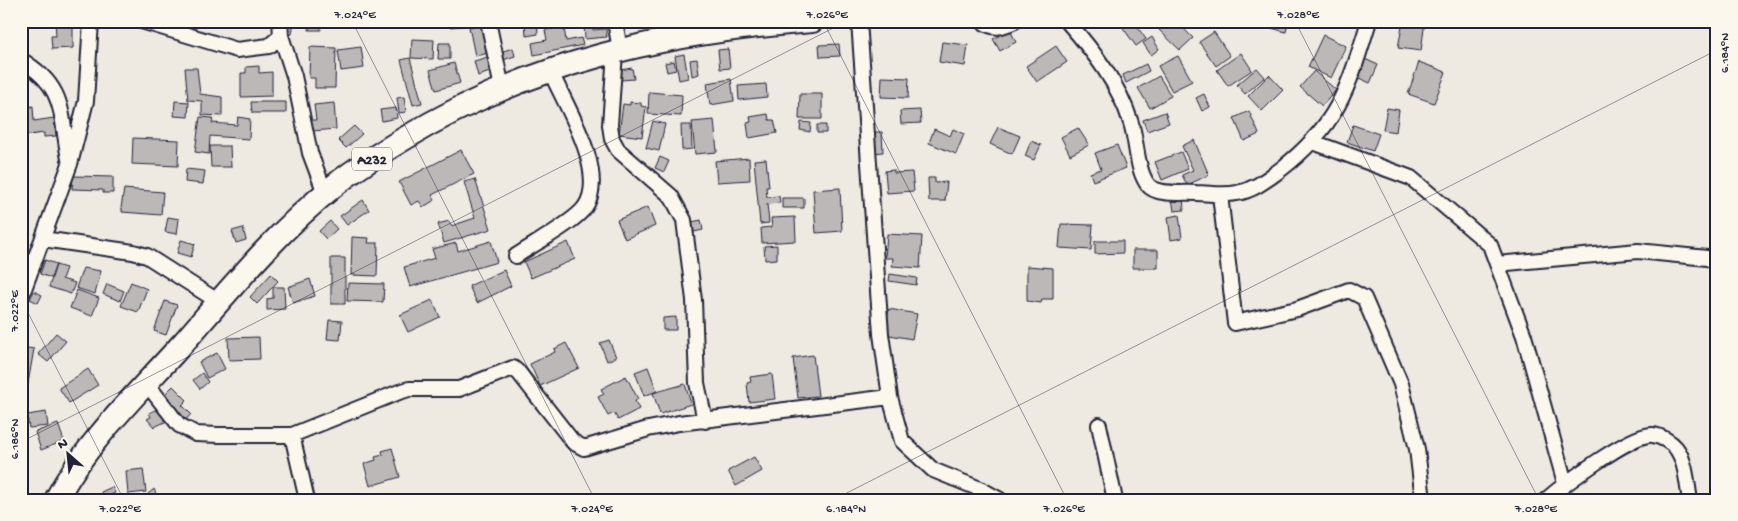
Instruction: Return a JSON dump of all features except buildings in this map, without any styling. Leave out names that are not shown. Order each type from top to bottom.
[{"type":"main road","name":"A232","points":[[56,500],[97,440],[274,242],[326,193],[379,154],[428,124],[502,88],[550,70],[618,51],[735,28],[812,21]]},
{"type":"street","points":[[21,297],[70,164],[86,101],[91,21]]},
{"type":"street","points":[[141,21],[237,50],[269,46],[281,36]]},
{"type":"street","points":[[280,21],[281,36],[294,76],[310,153],[326,193]]},
{"type":"street","points":[[488,21],[502,88]]},
{"type":"street","points":[[615,21],[618,51],[610,125],[612,139],[618,150],[671,196],[684,220],[694,300],[697,383],[705,421]]},
{"type":"street","points":[[859,21],[881,334],[890,397],[902,441],[933,470],[980,489],[1000,500]]},
{"type":"street","points":[[982,21],[990,27],[998,28],[1015,21]]},
{"type":"street","points":[[1067,21],[1095,54],[1116,86],[1131,123],[1143,173],[1149,186],[1159,191],[1220,195],[1238,193],[1259,186],[1313,142],[1333,115],[1345,92],[1369,21]]},
{"type":"street","points":[[21,60],[38,70],[50,81],[57,94],[70,164]]},
{"type":"street","points":[[516,256],[585,208],[591,194],[593,173],[584,145],[550,70]]},
{"type":"street","points":[[1313,142],[1412,178],[1490,245],[1524,336],[1565,482]]},
{"type":"street","points":[[1220,195],[1235,323],[1297,308],[1349,290],[1364,298],[1402,384],[1417,449],[1423,500]]},
{"type":"street","points":[[43,239],[133,252],[147,256],[219,302]]},
{"type":"street","points":[[1497,264],[1638,251],[1707,258],[1717,262]]},
{"type":"street","points":[[147,384],[179,424],[196,434],[292,435],[404,390],[459,389],[513,368],[519,373],[573,442],[584,448],[648,429],[679,423],[890,397]]},
{"type":"street","points":[[1099,425],[1115,500]]},
{"type":"street","points":[[292,435],[307,500]]},
{"type":"street","points":[[1546,500],[1565,482],[1635,439],[1652,435],[1667,441],[1676,448],[1682,459],[1690,500]]}]
